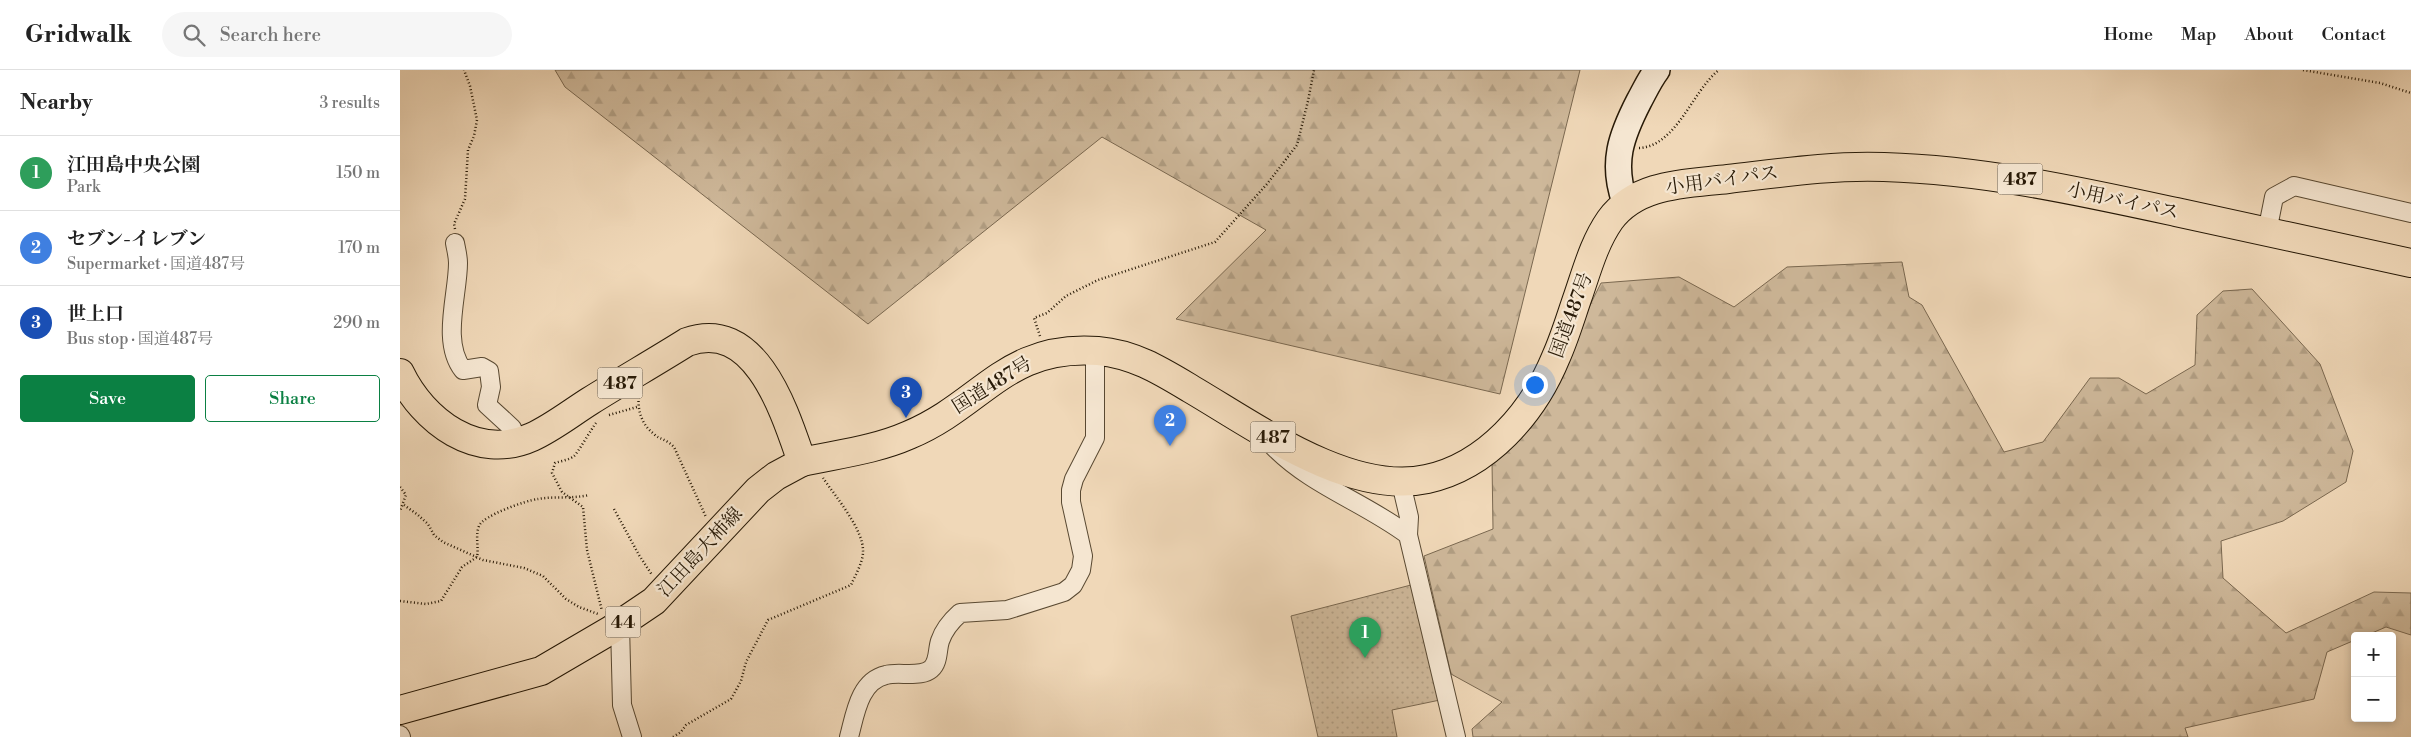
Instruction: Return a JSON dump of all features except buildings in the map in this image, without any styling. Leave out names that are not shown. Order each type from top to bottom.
[{"type":"main road","name":"小用バイパス","points":[[1626,202],[1661,187],[1801,170],[1879,166],[1949,170],[2022,180],[2411,263]]},
{"type":"main road","name":"国道487号","points":[[807,461],[883,445],[911,435],[934,423],[1009,370],[1034,357],[1053,352],[1095,351],[1118,353],[1143,361],[1310,456],[1359,478],[1401,484],[1430,479],[1463,467],[1496,444],[1524,414],[1556,358],[1596,244],[1609,221],[1626,202]]},
{"type":"main road","name":"487","points":[[400,373],[408,389],[421,407],[447,428],[469,440],[484,444],[516,442],[532,437],[687,342],[700,337],[713,336],[727,340],[750,357],[773,389],[807,461]]},
{"type":"main road","name":"江田島大柿線","points":[[400,710],[542,671],[642,611],[758,490],[776,476],[807,461]]},
{"type":"street","points":[[1626,202],[1619,184],[1619,149],[1632,114],[1657,70]]},
{"type":"street","points":[[2267,232],[2274,197],[2294,186],[2411,213]]},
{"type":"street","points":[[456,243],[458,262],[451,324],[456,361],[463,370],[482,367],[489,372],[491,387],[486,405],[512,428],[516,442]]},
{"type":"street","points":[[849,737],[860,699],[868,685],[877,678],[887,674],[918,674],[930,670],[936,661],[940,642],[949,624],[960,613],[1007,610],[1064,592],[1073,585],[1081,570],[1083,556],[1071,502],[1071,490],[1074,479],[1095,438],[1095,351]]},
{"type":"street","points":[[1255,426],[1289,462],[1311,478],[1389,521],[1408,535]]},
{"type":"street","points":[[1401,484],[1409,517],[1408,535],[1456,737]]},
{"type":"street","points":[[620,624],[622,705],[632,737]]},
{"type":"path","points":[[456,243],[454,224],[465,199],[468,150],[474,136],[477,120],[470,86],[464,70]]},
{"type":"path","points":[[1053,352],[1041,338],[1034,318],[1047,313],[1066,296],[1098,280],[1215,242],[1267,184],[1297,145],[1314,70]]},
{"type":"path","points":[[1619,149],[1649,148],[1669,135],[1709,78],[1719,70]]},
{"type":"path","points":[[2303,70],[2380,83],[2411,93]]},
{"type":"path","points":[[635,374],[640,388],[637,406],[641,418],[655,436],[666,439],[674,447],[714,535]]},
{"type":"path","points":[[607,416],[637,406]]},
{"type":"path","points":[[404,505],[428,524],[434,535],[442,542],[477,557],[524,568],[543,576],[566,599],[579,608],[604,618],[587,550],[582,507],[562,492],[552,473],[555,463],[574,456],[598,421]]},
{"type":"path","points":[[673,737],[682,732],[686,725],[731,699],[741,681],[746,662],[768,620],[851,585],[863,553],[860,539],[853,522],[807,461]]},
{"type":"path","points":[[400,487],[406,496],[400,511]]},
{"type":"path","points":[[400,601],[426,604],[441,600],[462,567],[477,557],[476,540],[479,524],[490,516],[528,500],[570,499],[589,495]]},
{"type":"path","points":[[614,509],[639,555],[663,591]]},
{"type":"green space","points":[[555,70],[1580,70],[1500,394],[1176,319],[1266,230],[1102,137],[868,324],[565,87]]},
{"type":"green space","points":[[1902,262],[1909,297],[1922,305],[2004,452],[2043,442],[2090,378],[2119,378],[2146,394],[2195,365],[2197,315],[2223,291],[2252,289],[2320,364],[2353,451],[2346,482],[2283,521],[2221,541],[2223,578],[2286,633],[2374,592],[2411,593],[2411,635],[2386,627],[2374,632],[2351,632],[2351,642],[2327,652],[2314,699],[2185,728],[2188,737],[1473,737],[1472,729],[1502,702],[1451,674],[1424,556],[1493,529],[1492,461],[1549,387],[1601,283],[1679,277],[1734,307],[1787,267]]},
{"type":"green space","points":[[1411,585],[1440,700],[1392,710],[1397,737],[1318,737],[1291,616]]},
{"type":"place","name":"世上口","points":[[906,418]]},
{"type":"place","name":"セブン-イレブン","points":[[1170,446]]},
{"type":"place","name":"江田島中央公園","points":[[1365,658]]}]
